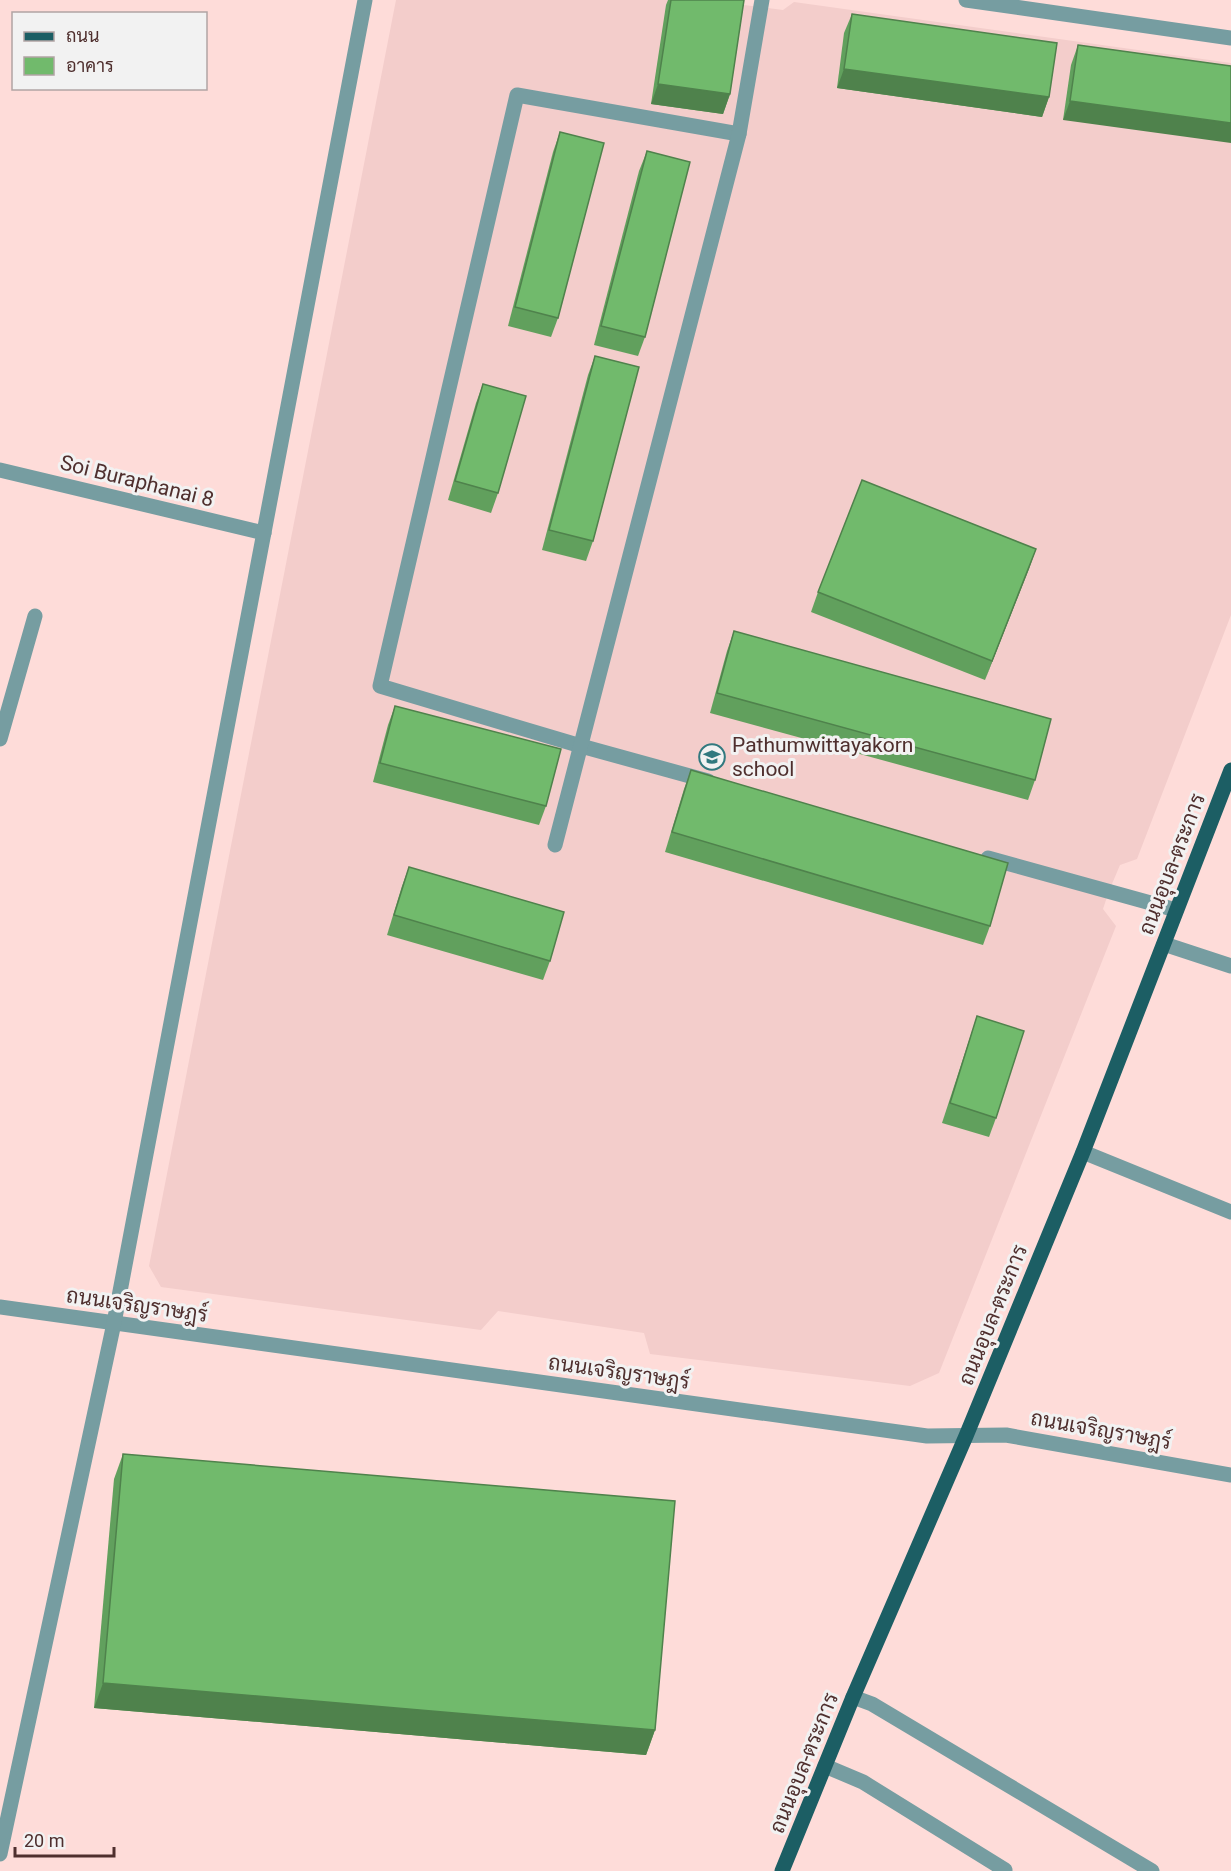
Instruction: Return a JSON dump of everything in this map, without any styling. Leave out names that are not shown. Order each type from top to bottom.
[{"type":"main road","name":"ถนนอุบล-ตระการ","points":[[782,1871],[1083,1152],[1231,771]]},
{"type":"street","points":[[0,1854],[114,1323],[365,0]]},
{"type":"street","points":[[555,845],[739,134],[762,0]]},
{"type":"street","points":[[966,0],[1231,38]]},
{"type":"street","points":[[719,784],[581,746],[380,686],[517,94],[739,134]]},
{"type":"street","name":"Soi Buraphanai 8","points":[[0,470],[264,533]]},
{"type":"street","points":[[0,739],[35,616]]},
{"type":"street","points":[[972,854],[1176,910]]},
{"type":"street","points":[[1164,944],[1231,966]]},
{"type":"street","points":[[1083,1152],[1231,1212]]},
{"type":"street","name":"ถนนเจริญราษฎร์","points":[[0,1306],[927,1436],[1006,1435],[1231,1474]]},
{"type":"street","points":[[853,1697],[872,1704],[1152,1871]]},
{"type":"street","points":[[825,1766],[863,1782],[1005,1870]]},
{"type":"shaded area","name":"Pathumwittayakorn school","points":[[396,0],[740,0],[744,5],[783,10],[794,2],[1231,63],[1231,615],[1137,859],[1120,865],[1109,891],[1103,909],[1116,926],[939,1373],[910,1386],[650,1354],[644,1333],[498,1311],[481,1330],[161,1287],[149,1266]]},
{"type":"building","points":[[671,0],[744,0],[730,94],[658,84]]},
{"type":"building","points":[[852,14],[1057,43],[1049,97],[844,69]]},
{"type":"building","points":[[1078,45],[1231,66],[1231,123],[1070,101]]},
{"type":"building","points":[[560,132],[604,143],[558,318],[515,307]]},
{"type":"building","points":[[647,151],[690,162],[645,337],[601,326]]},
{"type":"building","points":[[595,356],[639,367],[593,541],[549,530]]},
{"type":"building","points":[[483,384],[526,396],[498,493],[455,481]]},
{"type":"building","points":[[862,480],[1036,549],[992,661],[818,592]]},
{"type":"building","points":[[734,631],[1051,719],[1035,780],[717,693]]},
{"type":"building","points":[[395,706],[561,749],[546,806],[380,763]]},
{"type":"building","points":[[691,770],[1008,863],[990,926],[672,832]]},
{"type":"building","points":[[409,867],[564,912],[550,961],[394,915]]},
{"type":"building","points":[[977,1016],[1024,1031],[996,1118],[950,1103]]},
{"type":"building","points":[[123,1454],[675,1501],[655,1730],[103,1683]]},
{"type":"place","name":"Pathumwittayakorn school","points":[[712,757]]}]
